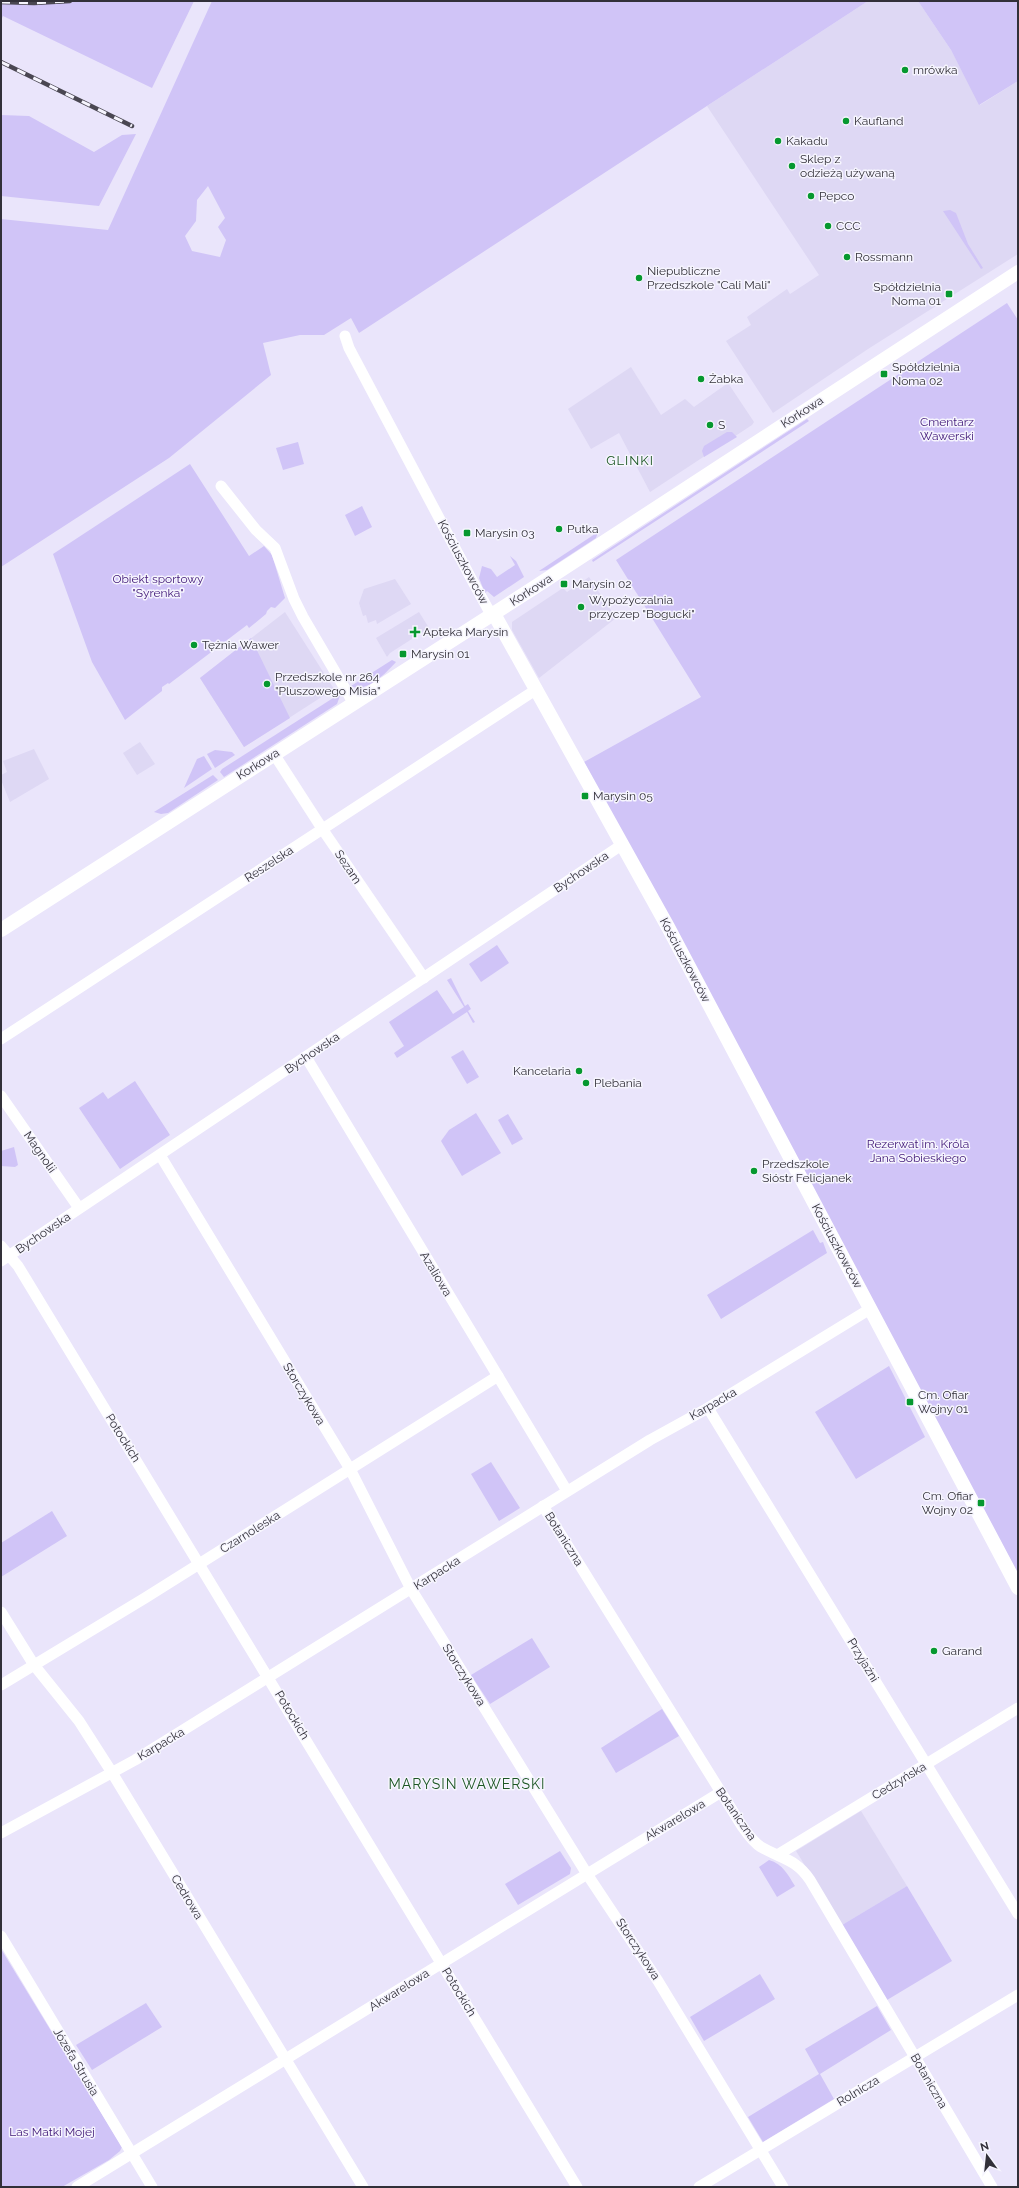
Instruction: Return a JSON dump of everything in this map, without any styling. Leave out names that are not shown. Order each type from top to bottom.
[{"type":"street","name":"Korkowa","points":[[1,930],[494,614],[1018,272]]},
{"type":"street","name":"Kościuszkowców","points":[[345,336],[349,348],[473,582],[488,608],[494,614],[537,689],[623,844],[1018,1588]]},
{"type":"street","points":[[221,486],[256,530],[275,548],[303,617],[354,704]]},
{"type":"street","name":"Reszelska","points":[[1,1039],[537,689]]},
{"type":"street","name":"Sezam","points":[[274,754],[322,830],[424,978]]},
{"type":"street","name":"Bychowska","points":[[5,1258],[623,844]]},
{"type":"street","name":"Azaliowa","points":[[306,1057],[567,1491]]},
{"type":"street","name":"Magnolii","points":[[1,1096],[79,1208]]},
{"type":"street","name":"Storczykowa","points":[[160,1155],[350,1469],[411,1589],[587,1874],[658,1981],[784,2187]]},
{"type":"street","name":"Potockich","points":[[1,1246],[5,1258],[269,1677],[577,2187]]},
{"type":"street","name":"Karpacka","points":[[1,1833],[111,1771],[135,1760],[650,1440],[708,1408],[870,1309]]},
{"type":"street","name":"Czarnoleska","points":[[1,1685],[199,1564],[498,1376]]},
{"type":"street","name":"Przyjaźni","points":[[708,1408],[1018,1914]]},
{"type":"street","name":"Botaniczna","points":[[543,1506],[742,1826],[756,1843],[792,1861],[803,1870],[810,1880],[992,2187]]},
{"type":"street","name":"Cedrowa","points":[[1,1612],[34,1665],[79,1721],[111,1771],[363,2187]]},
{"type":"street","name":"Cedzyńska","points":[[779,1854],[1018,1708]]},
{"type":"street","name":"Akwarelowa","points":[[77,2187],[720,1792]]},
{"type":"street","name":"Józefa Strusia","points":[[1,1936],[152,2187]]},
{"type":"street","name":"Rolnicza","points":[[699,2187],[1018,1995]]},
{"type":"shaded area","points":[[868,1],[918,1],[951,50],[980,105],[1018,81],[1018,254],[868,349],[773,413],[726,341],[751,325],[747,317],[787,289],[790,294],[819,275],[707,106]]},
{"type":"shaded area","points":[[631,367],[661,415],[685,399],[694,407],[728,383],[754,422],[752,425],[650,492],[619,433],[591,449],[568,409]]},
{"type":"shaded area","points":[[589,577],[616,618],[539,678],[512,630],[512,622],[563,588],[567,592]]},
{"type":"shaded area","points":[[395,579],[411,604],[377,624],[376,620],[368,623],[366,615],[363,616],[359,603],[364,589]]},
{"type":"shaded area","name":"Przedszkole nr 264 \"Pluszowego Misia\"","points":[[285,612],[334,689],[244,747],[200,678]]},
{"type":"shaded area","points":[[419,612],[429,628],[390,653],[387,657],[376,638]]},
{"type":"shaded area","points":[[140,742],[155,764],[137,775],[123,753]]},
{"type":"shaded area","points":[[34,749],[49,779],[10,802],[1,780],[1,775],[7,772],[3,761]]},
{"type":"shaded area","points":[[861,1811],[907,1886],[842,1925],[796,1851]]},
{"type":"green space","points":[[1,1],[194,1],[152,88],[3,16],[1,20]]},
{"type":"green space","points":[[212,1],[868,1],[359,333],[351,318],[324,335],[300,335],[263,343],[271,375],[169,458],[1,567],[1,219],[108,230]],"holes":[[[208,186],[225,218],[218,227],[226,240],[220,257],[192,251],[185,236],[196,221],[197,200]]]},
{"type":"green space","points":[[918,1],[1018,1],[1018,81],[979,105],[951,50]]},
{"type":"green space","points":[[1,115],[29,116],[94,152],[122,135],[136,134],[99,206],[1,196]]},
{"type":"green space","points":[[950,210],[956,213],[968,244],[983,268],[981,269],[943,211]]},
{"type":"green space","points":[[1007,303],[1018,320],[1018,1574],[584,762],[701,697],[616,560]]},
{"type":"green space","points":[[807,419],[809,421],[593,562],[592,560]]},
{"type":"green space","points":[[727,432],[732,432],[737,437],[704,457],[702,451],[704,446]]},
{"type":"green space","points":[[298,442],[304,464],[283,470],[276,448]]},
{"type":"green space","name":"Obiekt sportowy \"Syrenka\"","points":[[190,464],[249,556],[264,546],[272,555],[285,598],[275,608],[271,607],[266,614],[249,628],[247,625],[169,684],[168,683],[162,687],[162,691],[125,720],[92,662],[53,554]]},
{"type":"green space","points":[[362,506],[372,527],[355,536],[345,515]]},
{"type":"green space","points":[[598,532],[596,538],[547,570],[539,571]]},
{"type":"green space","points":[[510,556],[516,561],[524,577],[494,597],[487,591],[485,593],[479,578],[482,566],[491,569],[497,577],[515,565]]},
{"type":"green space","points":[[251,638],[290,718],[244,747],[200,678]]},
{"type":"green space","points":[[392,660],[396,662],[376,681],[363,687],[357,688],[351,686]]},
{"type":"green space","points":[[341,693],[337,704],[224,777],[220,772],[222,769]]},
{"type":"green space","points":[[215,750],[232,752],[235,755],[215,768],[207,754]]},
{"type":"green space","points":[[204,756],[212,769],[184,788],[197,759]]},
{"type":"green space","points":[[213,775],[218,780],[168,813],[161,814],[154,812]]},
{"type":"green space","points":[[497,945],[509,963],[481,982],[469,964]]},
{"type":"green space","points":[[451,978],[465,1006],[468,1004],[471,1009],[468,1011],[475,1022],[473,1023],[467,1012],[397,1058],[394,1053],[404,1046],[389,1022],[437,990],[453,1014],[464,1007],[447,980]]},
{"type":"green space","points":[[463,1050],[479,1077],[467,1084],[451,1057]]},
{"type":"green space","points":[[135,1081],[170,1135],[120,1169],[79,1108],[103,1092],[108,1099]]},
{"type":"green space","points":[[476,1113],[501,1153],[462,1176],[441,1141],[449,1130]]},
{"type":"green space","points":[[508,1114],[523,1139],[512,1145],[498,1120]]},
{"type":"green space","points":[[14,1147],[18,1165],[15,1167],[1,1166],[1,1151]]},
{"type":"green space","points":[[813,1230],[820,1243],[823,1242],[827,1253],[721,1319],[707,1295]]},
{"type":"green space","points":[[889,1366],[925,1437],[856,1479],[815,1412]]},
{"type":"green space","points":[[491,1462],[520,1508],[499,1521],[471,1474]]},
{"type":"green space","points":[[52,1511],[67,1536],[1,1577],[1,1543]]},
{"type":"green space","points":[[532,1638],[550,1667],[490,1704],[471,1675]]},
{"type":"green space","points":[[662,1709],[679,1736],[616,1773],[601,1748]]},
{"type":"green space","points":[[560,1851],[571,1868],[570,1874],[518,1905],[505,1884]]},
{"type":"green space","points":[[769,1860],[782,1867],[795,1886],[777,1897],[759,1867]]},
{"type":"green space","points":[[907,1886],[952,1961],[887,2000],[842,1925]]},
{"type":"green space","name":"Las Matki Mojej","points":[[1,1949],[122,2147],[120,2151],[109,2160],[62,2187],[1,2187]]},
{"type":"green space","points":[[760,1974],[775,1999],[704,2041],[690,2017]]},
{"type":"green space","points":[[146,2003],[162,2027],[92,2070],[76,2045]]},
{"type":"green space","points":[[877,2006],[891,2030],[820,2074],[834,2099],[763,2142],[748,2117],[819,2074],[805,2049]]},
{"type":"railway","points":[[1,2],[34,3],[70,1]]},
{"type":"railway","points":[[1,62],[132,126]]},
{"type":"place","name":"mrówka","points":[[905,70]]},
{"type":"place","name":"Kaufland","points":[[846,121]]},
{"type":"place","name":"Kakadu","points":[[778,141]]},
{"type":"place","name":"Sklep z odzieżą używaną","points":[[792,166]]},
{"type":"place","name":"Pepco","points":[[811,196]]},
{"type":"place","name":"CCC","points":[[828,226]]},
{"type":"place","name":"Rossmann","points":[[847,257]]},
{"type":"place","name":"Niepubliczne Przedszkole \"Cali Mali\"","points":[[639,278]]},
{"type":"place","name":"Spółdzielnia Noma 01","points":[[949,294]]},
{"type":"place","name":"Spółdzielnia Noma 02","points":[[884,374]]},
{"type":"place","name":"Żabka","points":[[701,379]]},
{"type":"place","name":"S","points":[[710,425]]},
{"type":"place","name":"Putka","points":[[559,529]]},
{"type":"place","name":"Marysin 03","points":[[467,533]]},
{"type":"place","name":"Marysin 02","points":[[564,584]]},
{"type":"place","name":"Wypożyczalnia przyczep \"Bogucki\"","points":[[581,607]]},
{"type":"place","name":"Apteka Marysin","points":[[415,632]]},
{"type":"place","name":"Tężnia Wawer","points":[[194,645]]},
{"type":"place","name":"Marysin 01","points":[[403,654]]},
{"type":"place","name":"Przedszkole nr 264 \"Pluszowego Misia\"","points":[[267,684]]},
{"type":"place","name":"Marysin 05","points":[[585,796]]},
{"type":"place","name":"Kancelaria","points":[[579,1071]]},
{"type":"place","name":"Plebania","points":[[586,1083]]},
{"type":"place","name":"Przedszkole Sióstr Felicjanek","points":[[754,1171]]},
{"type":"place","name":"Cm. Ofiar Wojny 01","points":[[910,1402]]},
{"type":"place","name":"Cm. Ofiar Wojny 02","points":[[981,1503]]},
{"type":"place","name":"Garand","points":[[934,1651]]},
{"type":"district","name":"GLINKI","points":[[630,460]]},
{"type":"district","name":"MARYSIN WAWERSKI","points":[[467,1784]]},
{"type":"park label","name":"Cmentarz Wawerski","points":[[947,429]]},
{"type":"park label","name":"Rezerwat im. Króla Jana Sobieskiego","points":[[918,1151]]}]
